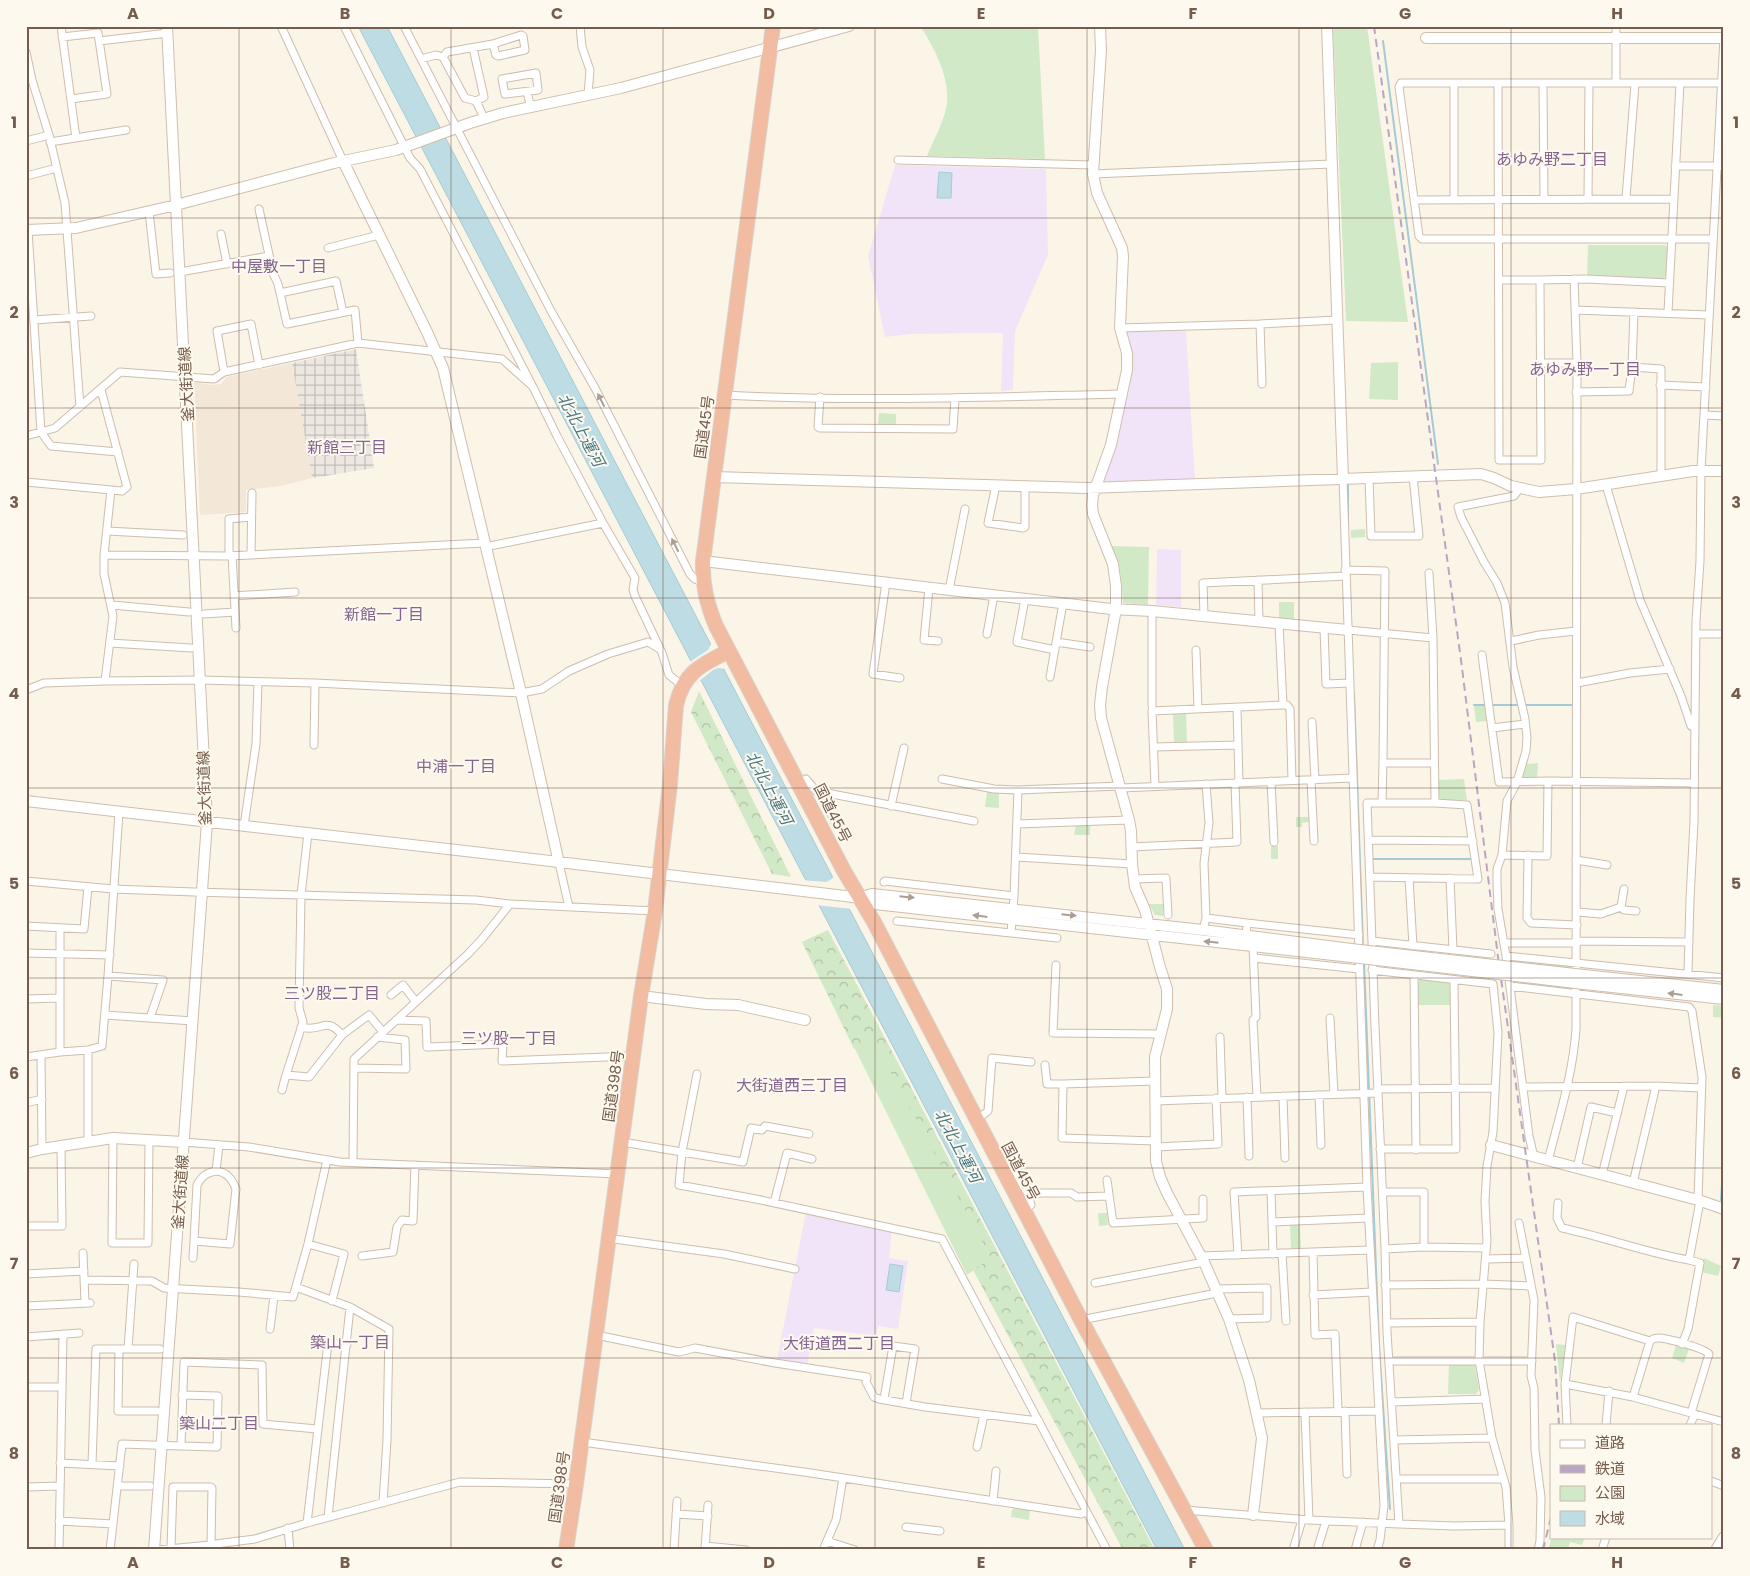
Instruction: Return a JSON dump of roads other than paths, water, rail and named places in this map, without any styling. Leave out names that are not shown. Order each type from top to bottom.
[{"type":"highway","name":"国道45号","points":[[773,26],[703,562],[703,582],[710,610],[725,653],[799,783],[855,897],[878,931],[1081,1320],[1206,1550]]},
{"type":"highway","name":"国道398号","points":[[566,1550],[641,996],[655,910],[671,775],[676,705],[690,674],[725,653]]},
{"type":"street","points":[[61,26],[76,138]]},
{"type":"street","points":[[281,26],[343,161],[436,352],[445,376],[521,694],[569,907]]},
{"type":"street","points":[[344,26],[407,146],[410,158],[420,169],[533,386],[556,436],[635,578],[633,590],[635,596],[669,675],[683,686]]},
{"type":"street","points":[[404,26],[453,129],[551,311],[595,388],[690,574],[694,579],[703,582]]},
{"type":"street","points":[[580,26],[582,47],[590,70],[588,95]]},
{"type":"street","points":[[118,452],[51,446],[41,432],[27,230],[67,229],[149,212],[343,161],[396,150],[484,118],[666,76],[849,26]]},
{"type":"street","points":[[1100,26],[1101,50],[1093,169],[1097,192],[1122,248],[1120,328],[1126,353],[1127,370],[1111,445],[1093,495],[1093,514],[1113,564],[1116,577],[1116,609],[1104,675],[1100,705],[1101,718],[1129,820],[1133,878],[1149,924],[1167,989],[1167,1009],[1155,1057],[1156,1161],[1160,1177],[1180,1219],[1203,1259],[1229,1318],[1244,1361],[1262,1438],[1253,1515]]},
{"type":"street","points":[[1327,26],[1343,478],[1351,631],[1352,778],[1359,969],[1380,1149],[1387,1323],[1400,1524]]},
{"type":"street","points":[[1616,26],[1616,83]]},
{"type":"street","points":[[99,41],[162,30]]},
{"type":"street","name":"釜大街道線","points":[[156,1550],[183,1142],[207,822],[185,378],[175,272],[176,205],[162,30]]},
{"type":"street","points":[[62,37],[98,33],[107,94],[71,99]]},
{"type":"street","points":[[443,57],[447,52],[493,44],[522,35],[525,50],[498,56],[493,44]]},
{"type":"street","points":[[1426,38],[1724,38],[1720,166],[1713,239],[1701,471],[1688,974]]},
{"type":"street","points":[[421,59],[436,55],[443,57],[465,98],[476,100],[484,97],[473,48]]},
{"type":"street","points":[[26,52],[29,81],[50,139],[65,203],[80,407]]},
{"type":"street","points":[[536,72],[538,90],[527,92],[505,94],[502,79],[536,72]]},
{"type":"street","points":[[1713,239],[1422,239],[1419,236],[1399,87],[1401,83],[1722,83]]},
{"type":"street","points":[[1454,83],[1454,200]]},
{"type":"street","points":[[1498,83],[1499,460],[1541,460],[1540,280]]},
{"type":"street","points":[[1543,83],[1544,199]]},
{"type":"street","points":[[1588,199],[1589,83]]},
{"type":"street","points":[[1668,312],[1680,83]]},
{"type":"street","points":[[1626,198],[1635,84]]},
{"type":"street","points":[[527,92],[531,108]]},
{"type":"street","points":[[476,100],[484,118]]},
{"type":"street","points":[[26,142],[76,138],[126,130]]},
{"type":"street","points":[[898,160],[1093,169],[1332,164]]},
{"type":"street","points":[[1675,166],[1720,166]]},
{"type":"street","points":[[26,176],[57,168]]},
{"type":"street","points":[[1414,200],[1674,199]]},
{"type":"street","points":[[258,209],[287,324],[355,310],[358,343]]},
{"type":"street","points":[[149,212],[156,274],[269,256]]},
{"type":"street","points":[[221,234],[227,264]]},
{"type":"street","points":[[328,248],[379,235]]},
{"type":"street","points":[[1498,280],[1574,279],[1669,282]]},
{"type":"street","points":[[1548,1161],[1574,1052],[1577,963],[1577,363],[1574,279]]},
{"type":"street","points":[[280,293],[336,281],[343,312]]},
{"type":"street","points":[[1575,310],[1709,315]]},
{"type":"street","points":[[1576,392],[1629,391],[1634,312]]},
{"type":"street","points":[[34,320],[92,316]]},
{"type":"street","points":[[1120,328],[1338,320]]},
{"type":"street","points":[[224,372],[217,331],[251,324],[259,365]]},
{"type":"street","points":[[1260,324],[1262,384]]},
{"type":"street","points":[[26,436],[55,428],[120,372],[214,379],[224,372],[358,343],[502,359],[533,386]]},
{"type":"street","points":[[1540,363],[1577,363]]},
{"type":"street","points":[[1632,367],[1660,369],[1661,476]]},
{"type":"street","points":[[1660,386],[1706,387]]},
{"type":"street","points":[[26,482],[122,491],[127,487],[101,390]]},
{"type":"street","points":[[725,395],[955,398],[1122,394]]},
{"type":"street","points":[[820,397],[818,427],[820,428],[943,429],[954,428],[955,398]]},
{"type":"street","points":[[1704,415],[1724,416]]},
{"type":"street","points":[[714,477],[1096,487],[1481,474],[1520,488],[1539,492],[1576,489],[1701,471],[1724,470]]},
{"type":"street","points":[[1369,478],[1372,536],[1419,536],[1413,476]]},
{"type":"street","points":[[996,485],[988,522],[1023,528],[1025,527],[1025,485]]},
{"type":"street","points":[[1606,485],[1640,600],[1670,669],[1691,726],[1694,726]]},
{"type":"street","points":[[1520,488],[1514,496],[1458,507],[1461,518],[1497,583],[1502,597],[1513,667],[1526,724],[1526,751],[1517,782],[1507,801],[1502,855],[1497,869],[1497,883],[1498,909],[1506,956],[1529,1136],[1534,1156]]},
{"type":"street","points":[[105,680],[114,616],[105,580],[104,555],[111,490]]},
{"type":"street","points":[[252,493],[252,555]]},
{"type":"street","points":[[949,590],[965,509]]},
{"type":"street","points":[[236,628],[229,519],[251,517]]},
{"type":"street","points":[[104,555],[230,556],[350,548],[485,545],[603,523]]},
{"type":"street","points":[[107,531],[183,535]]},
{"type":"street","points":[[703,562],[1116,609],[1433,638]]},
{"type":"street","points":[[1204,616],[1204,583],[1348,571],[1385,572],[1382,802]]},
{"type":"street","points":[[1429,572],[1433,638],[1435,803]]},
{"type":"street","points":[[1258,580],[1260,622]]},
{"type":"street","points":[[886,582],[873,674],[900,678]]},
{"type":"street","points":[[930,588],[924,640],[938,641]]},
{"type":"street","points":[[234,596],[295,592]]},
{"type":"street","points":[[987,634],[994,595]]},
{"type":"street","points":[[1025,599],[1017,642],[1055,650]]},
{"type":"street","points":[[1050,677],[1064,603]]},
{"type":"street","points":[[112,605],[189,612]]},
{"type":"street","points":[[1152,611],[1152,706]]},
{"type":"street","points":[[204,614],[235,612]]},
{"type":"street","points":[[1279,624],[1283,705]]},
{"type":"street","points":[[1324,628],[1326,684],[1350,683]]},
{"type":"street","points":[[1510,641],[1576,631]]},
{"type":"street","points":[[1697,634],[1724,634]]},
{"type":"street","points":[[26,690],[44,683],[105,680],[200,680],[315,683],[521,694],[542,689],[568,671],[608,654],[648,642],[658,648]]},
{"type":"street","points":[[1056,642],[1090,647]]},
{"type":"street","points":[[110,643],[191,648]]},
{"type":"street","points":[[1196,650],[1198,709]]},
{"type":"street","points":[[1482,655],[1499,782],[1548,781],[1694,784]]},
{"type":"street","points":[[1577,682],[1630,673],[1670,669]]},
{"type":"street","points":[[244,826],[256,744],[258,682]]},
{"type":"street","points":[[314,745],[315,683]]},
{"type":"street","points":[[1155,786],[1152,711],[1283,705],[1287,705],[1290,708],[1292,780]]},
{"type":"street","points":[[1131,847],[1237,842],[1237,708]]},
{"type":"street","points":[[1312,722],[1314,841]]},
{"type":"street","points":[[1492,728],[1526,724]]},
{"type":"street","points":[[1154,747],[1238,745]]},
{"type":"street","points":[[891,806],[904,748]]},
{"type":"street","points":[[1383,763],[1434,763]]},
{"type":"street","points":[[942,779],[994,789],[1018,790],[1352,778]]},
{"type":"street","points":[[799,783],[806,779],[816,791],[974,821]]},
{"type":"street","points":[[1271,781],[1274,842]]},
{"type":"street","points":[[1502,855],[1547,856],[1548,781]]},
{"type":"street","points":[[1203,930],[1206,918],[1204,863],[1209,824],[1206,784]]},
{"type":"street","points":[[1011,933],[1018,790]]},
{"type":"street","points":[[26,800],[797,891],[855,897],[872,894],[1152,935],[1253,946],[1351,953],[1584,979],[1724,999]]},
{"type":"street","points":[[1370,877],[1478,879],[1467,805],[1367,803],[1365,821],[1369,840],[1370,877],[1372,941],[1372,1093],[1367,1186],[1384,1506],[1377,1550]]},
{"type":"street","points":[[26,1057],[88,1050],[102,1046],[119,812]]},
{"type":"street","points":[[1017,824],[1129,820]]},
{"type":"street","points":[[1355,822],[1365,821]]},
{"type":"street","points":[[282,1090],[302,1022],[299,1008],[301,895],[308,833]]},
{"type":"street","points":[[1369,840],[1473,841]]},
{"type":"street","points":[[1528,855],[1527,918],[1531,923],[1577,925]]},
{"type":"street","points":[[1016,857],[1132,864]]},
{"type":"street","points":[[1576,860],[1607,865]]},
{"type":"street","points":[[1133,878],[1166,878],[1168,915]]},
{"type":"street","points":[[1409,878],[1413,946]]},
{"type":"street","points":[[1450,878],[1453,950]]},
{"type":"street","points":[[26,881],[113,889],[476,900],[510,904],[655,910]]},
{"type":"street","points":[[884,882],[1014,896]]},
{"type":"street","points":[[26,926],[84,929],[88,887]]},
{"type":"street","points":[[1621,907],[1624,889]]},
{"type":"street","points":[[353,1162],[354,1059],[482,939],[510,904]]},
{"type":"street","points":[[1577,912],[1601,914],[1621,907]]},
{"type":"street","points":[[1621,907],[1624,910],[1636,911]]},
{"type":"street","points":[[1013,915],[1149,924],[1203,930],[1351,953]]},
{"type":"street","points":[[1206,918],[1358,935]]},
{"type":"street","points":[[897,922],[1057,938]]},
{"type":"street","points":[[1246,936],[1247,924]]},
{"type":"street","points":[[60,928],[60,1052]]},
{"type":"street","points":[[1372,941],[1491,954]]},
{"type":"street","points":[[1504,943],[1689,942]]},
{"type":"street","points":[[1253,946],[1256,1017],[1253,1020],[1257,1097]]},
{"type":"street","points":[[26,953],[110,955]]},
{"type":"street","points":[[1506,956],[1724,978]]},
{"type":"street","points":[[1254,958],[1359,969]]},
{"type":"street","points":[[1056,965],[1053,1033],[1160,1034]]},
{"type":"street","points":[[1372,970],[1454,981],[1493,984],[1498,1033],[1491,1145],[1487,1166],[1485,1201],[1486,1259],[1480,1322],[1479,1360],[1492,1438],[1506,1487],[1509,1550]]},
{"type":"street","points":[[1414,975],[1416,1150]]},
{"type":"street","points":[[108,976],[163,980],[150,1018]]},
{"type":"street","points":[[1584,979],[1724,990]]},
{"type":"street","points":[[1380,1149],[1456,1149],[1457,1088],[1454,981]]},
{"type":"street","points":[[390,995],[402,985],[416,1002]]},
{"type":"street","points":[[1510,986],[1689,1007],[1692,1011],[1702,1077],[1699,1200],[1689,1260]]},
{"type":"street","points":[[641,996],[706,1004],[738,1005],[805,1020]]},
{"type":"street","points":[[26,999],[59,998]]},
{"type":"street","points":[[105,1015],[193,1021]]},
{"type":"street","points":[[286,1075],[309,1076],[342,1036],[369,1015],[380,1035],[405,1040],[406,1068],[354,1068]]},
{"type":"street","points":[[1330,1018],[1334,1094]]},
{"type":"street","points":[[396,1020],[426,1021],[427,1047],[503,1044],[502,1061],[634,1056]]},
{"type":"street","points":[[301,1027],[311,1030],[330,1025],[334,1026],[342,1036]]},
{"type":"street","points":[[1063,1084],[1062,1138],[1156,1144],[1218,1144],[1220,1037]]},
{"type":"street","points":[[88,1050],[88,1141]]},
{"type":"street","points":[[41,1055],[42,1149]]},
{"type":"street","points":[[976,1120],[988,1111],[992,1058],[1031,1062]]},
{"type":"street","points":[[1045,1065],[1047,1084],[1155,1081]]},
{"type":"street","points":[[697,1074],[682,1152],[679,1185],[942,1239],[1107,1550]]},
{"type":"street","points":[[1522,1086],[1701,1088]]},
{"type":"street","points":[[1602,1175],[1624,1086]]},
{"type":"street","points":[[1633,1183],[1656,1086]]},
{"type":"street","points":[[1155,1101],[1372,1093],[1416,1088],[1494,1088]]},
{"type":"street","points":[[1319,1095],[1321,1145]]},
{"type":"street","points":[[1283,1096],[1285,1158]]},
{"type":"street","points":[[1247,1097],[1249,1156]]},
{"type":"street","points":[[26,1103],[42,1099]]},
{"type":"street","points":[[1577,1168],[1591,1107],[1618,1113]]},
{"type":"street","points":[[622,1142],[743,1162],[751,1128],[762,1130],[765,1126],[809,1134]]},
{"type":"street","points":[[113,1138],[112,1243],[148,1243],[149,1140]]},
{"type":"street","points":[[26,1153],[113,1138],[248,1147],[327,1160],[353,1162],[618,1174]]},
{"type":"street","points":[[216,1171],[219,1145]]},
{"type":"street","points":[[1491,1145],[1699,1200],[1724,1209]]},
{"type":"street","points":[[26,1226],[62,1226],[61,1146]]},
{"type":"street","points":[[774,1203],[787,1153],[812,1159]]},
{"type":"street","points":[[85,1280],[152,1282],[164,1288],[173,1289],[293,1297],[308,1244],[327,1160]]},
{"type":"street","points":[[362,1256],[393,1252],[397,1227],[402,1220],[413,1220],[415,1165]]},
{"type":"street","points":[[1000,1166],[1008,1165],[1028,1193],[1030,1205],[1023,1210]]},
{"type":"street","points":[[193,1258],[197,1185],[206,1173],[222,1172],[229,1176],[236,1190],[230,1244],[194,1242]]},
{"type":"street","points":[[1107,1180],[1113,1223],[1203,1218],[1203,1199]]},
{"type":"street","points":[[1238,1255],[1234,1192],[1367,1186]]},
{"type":"street","points":[[1271,1191],[1273,1254]]},
{"type":"street","points":[[1383,1192],[1424,1192],[1424,1247]]},
{"type":"street","points":[[1028,1193],[1071,1193],[1077,1197],[1108,1196]]},
{"type":"street","points":[[1558,1203],[1557,1218],[1562,1228],[1616,1241],[1637,1249],[1700,1263],[1688,1329],[1682,1344]]},
{"type":"street","points":[[1272,1222],[1369,1218]]},
{"type":"street","points":[[1519,1223],[1534,1300],[1531,1376],[1534,1388],[1535,1450],[1541,1497],[1538,1550]]},
{"type":"street","points":[[608,1240],[614,1239],[724,1254],[796,1269]]},
{"type":"street","points":[[308,1244],[344,1254],[332,1301]]},
{"type":"street","points":[[1385,1250],[1424,1247],[1486,1248]]},
{"type":"street","points":[[1095,1283],[1203,1259],[1238,1255],[1370,1250]]},
{"type":"street","points":[[1313,1252],[1314,1335],[1335,1334],[1347,1474]]},
{"type":"street","points":[[26,1306],[87,1303],[83,1253]]},
{"type":"street","points":[[1282,1253],[1286,1321]]},
{"type":"street","points":[[1486,1259],[1526,1258]]},
{"type":"street","points":[[128,1349],[134,1264]]},
{"type":"street","points":[[26,1274],[84,1271]]},
{"type":"street","points":[[1386,1285],[1484,1284],[1530,1286]]},
{"type":"street","points":[[296,1287],[350,1307],[389,1329],[383,1503]]},
{"type":"street","points":[[1081,1320],[1217,1291],[1267,1288],[1267,1318],[1229,1318]]},
{"type":"street","points":[[1313,1294],[1372,1292]]},
{"type":"street","points":[[270,1329],[274,1296]]},
{"type":"street","points":[[328,1517],[350,1307]]},
{"type":"street","points":[[1567,1424],[1565,1384],[1573,1317],[1650,1341],[1658,1338],[1706,1351],[1709,1354],[1690,1424]]},
{"type":"street","points":[[1387,1323],[1480,1322]]},
{"type":"street","points":[[26,1337],[79,1333]]},
{"type":"street","points":[[59,1550],[63,1334]]},
{"type":"street","points":[[596,1335],[679,1352],[695,1348],[866,1377],[866,1382],[874,1397],[1039,1421]]},
{"type":"street","points":[[1632,1397],[1650,1341]]},
{"type":"street","points":[[307,1523],[328,1343],[347,1345]]},
{"type":"street","points":[[884,1399],[893,1346],[915,1349],[906,1403]]},
{"type":"street","points":[[92,1464],[96,1349],[160,1349]]},
{"type":"street","points":[[119,1349],[118,1412],[157,1411]]},
{"type":"street","points":[[1389,1360],[1532,1361]]},
{"type":"street","points":[[181,1446],[184,1362],[262,1364],[263,1424],[317,1429]]},
{"type":"street","points":[[1565,1384],[1632,1397],[1724,1422]]},
{"type":"street","points":[[26,1387],[62,1388]]},
{"type":"street","points":[[1606,1424],[1609,1392]]},
{"type":"street","points":[[110,1550],[122,1444],[216,1447],[218,1396],[182,1395]]},
{"type":"street","points":[[1392,1402],[1486,1399]]},
{"type":"street","points":[[1257,1413],[1378,1411]]},
{"type":"street","points":[[1293,1550],[1306,1520],[1305,1412]]},
{"type":"street","points":[[977,1447],[984,1414]]},
{"type":"street","points":[[1395,1440],[1492,1438]]},
{"type":"street","points":[[582,1442],[1082,1514],[1086,1511]]},
{"type":"street","points":[[60,1463],[120,1466]]},
{"type":"street","points":[[993,1500],[996,1471]]},
{"type":"street","points":[[823,1550],[836,1520],[842,1478]]},
{"type":"street","points":[[1397,1479],[1504,1479]]},
{"type":"street","points":[[1712,1481],[1724,1486]]},
{"type":"street","points":[[156,1550],[200,1548],[211,1544],[255,1538],[460,1482],[576,1484]]},
{"type":"street","points":[[26,1487],[59,1486]]},
{"type":"street","points":[[118,1486],[150,1486]]},
{"type":"street","points":[[172,1548],[173,1487],[212,1488],[211,1544]]},
{"type":"street","points":[[674,1550],[677,1501]]},
{"type":"street","points":[[708,1505],[705,1548],[746,1550]]},
{"type":"street","points":[[1185,1510],[1382,1524],[1509,1526]]},
{"type":"street","points":[[676,1514],[708,1516]]},
{"type":"street","points":[[59,1521],[112,1524]]},
{"type":"street","points":[[1317,1550],[1326,1521]]},
{"type":"street","points":[[1355,1550],[1363,1522]]},
{"type":"street","points":[[906,1527],[940,1531]]},
{"type":"street","points":[[288,1528],[290,1550]]},
{"type":"street","points":[[1602,1550],[1606,1538]]},
{"type":"street","points":[[827,1541],[855,1550]]},
{"type":"water","name":"北北上運河","points":[[358,26],[387,26],[1185,1550],[1157,1550]]},
{"type":"water","points":[[939,172],[952,173],[951,198],[937,198]]},
{"type":"water","points":[[890,1264],[903,1266],[899,1292],[886,1290]]},
{"type":"waterway","points":[[1383,41],[1438,464]]},
{"type":"waterway","points":[[1348,485],[1348,540]]},
{"type":"waterway","points":[[1354,694],[1363,947]]},
{"type":"waterway","points":[[1474,705],[1486,705]]},
{"type":"waterway","points":[[1490,705],[1573,705]]},
{"type":"waterway","points":[[1372,859],[1473,859]]},
{"type":"waterway","points":[[1364,962],[1379,1346],[1390,1509]]},
{"type":"waterway","points":[[1721,1200],[1724,1152]]},
{"type":"railway","points":[[1374,26],[1461,660],[1498,957],[1555,1361],[1559,1424]]},
{"type":"railway","points":[[1543,1550],[1550,1521]]},
{"type":"district","name":"あゆみ野二丁目","points":[[1552,159]]},
{"type":"district","name":"中屋敷一丁目","points":[[279,266]]},
{"type":"district","name":"あゆみ野一丁目","points":[[1585,369]]},
{"type":"district","name":"新館三丁目","points":[[347,447]]},
{"type":"district","name":"新館一丁目","points":[[384,614]]},
{"type":"district","name":"中浦一丁目","points":[[456,766]]},
{"type":"district","name":"三ツ股二丁目","points":[[332,993]]},
{"type":"district","name":"三ツ股一丁目","points":[[509,1038]]},
{"type":"district","name":"大街道西三丁目","points":[[792,1085]]},
{"type":"district","name":"築山一丁目","points":[[350,1342]]},
{"type":"district","name":"大街道西二丁目","points":[[839,1343]]},
{"type":"district","name":"築山二丁目","points":[[219,1423]]}]
